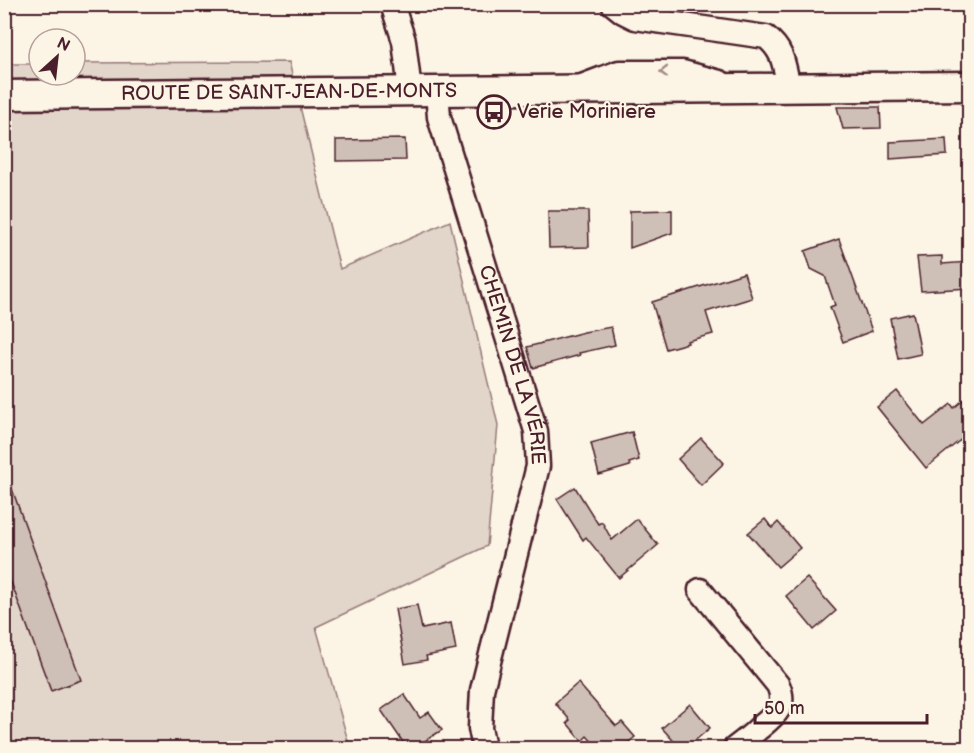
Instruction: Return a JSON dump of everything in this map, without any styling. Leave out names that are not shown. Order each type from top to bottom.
[{"type":"main road","name":"ROUTE DE SAINT-JEAN-DE-MONTS","points":[[4,95],[969,86]]},
{"type":"street","name":"CHEMIN DE LA VÉRIE","points":[[392,4],[424,91],[439,117],[536,431],[538,466],[482,690],[480,728],[482,748]]},
{"type":"street","points":[[613,4],[635,18],[766,37],[781,52],[789,87]]},
{"type":"street","points":[[700,590],[778,685],[781,693],[782,701],[775,715],[735,748]]},
{"type":"shaded area","points":[[289,62],[340,269],[450,221],[498,425],[487,546],[316,627],[350,748],[5,748],[4,64],[27,64],[27,87],[87,87],[87,63]]},
{"type":"building","points":[[837,107],[880,107],[881,128],[843,129]]},
{"type":"building","points":[[405,139],[406,160],[336,161],[336,140]]},
{"type":"building","points":[[946,139],[947,155],[890,159],[890,142]]},
{"type":"building","points":[[672,210],[672,233],[630,248],[630,211]]},
{"type":"building","points":[[548,211],[588,211],[589,247],[549,248]]},
{"type":"building","points":[[839,239],[872,331],[843,342],[830,307],[835,305],[825,276],[811,269],[805,251]]},
{"type":"building","points":[[942,256],[942,264],[969,262],[969,288],[921,291],[917,257]]},
{"type":"building","points":[[744,273],[752,298],[706,312],[713,334],[666,349],[652,302]]},
{"type":"building","points":[[913,313],[921,354],[898,359],[890,318]]},
{"type":"building","points":[[611,327],[615,345],[579,353],[580,355],[533,368],[527,347]]},
{"type":"building","points":[[897,391],[924,425],[951,404],[954,408],[969,395],[969,433],[926,468],[877,407]]},
{"type":"building","points":[[632,432],[639,460],[629,463],[630,466],[599,475],[591,443]]},
{"type":"building","points":[[701,438],[724,463],[701,485],[678,459]]},
{"type":"building","points":[[7,475],[81,680],[51,691],[4,563],[4,476]]},
{"type":"building","points":[[575,487],[598,524],[602,522],[612,540],[637,519],[658,545],[619,578],[586,537],[583,540],[557,499]]},
{"type":"building","points":[[765,519],[772,528],[778,522],[800,548],[778,567],[748,533]]},
{"type":"building","points":[[807,578],[836,611],[814,630],[786,596]]},
{"type":"building","points":[[417,605],[422,629],[451,623],[456,650],[426,656],[427,660],[405,664],[395,609]]},
{"type":"building","points":[[578,683],[616,726],[622,722],[635,737],[622,748],[598,748],[587,736],[582,741],[567,723],[570,720],[555,703]]},
{"type":"building","points":[[404,694],[420,718],[429,712],[442,730],[414,748],[407,748],[381,710]]},
{"type":"building","points":[[690,704],[710,728],[686,748],[680,748],[662,728]]},
{"type":"place","name":"Verie Moriniere","points":[[494,112]]}]
